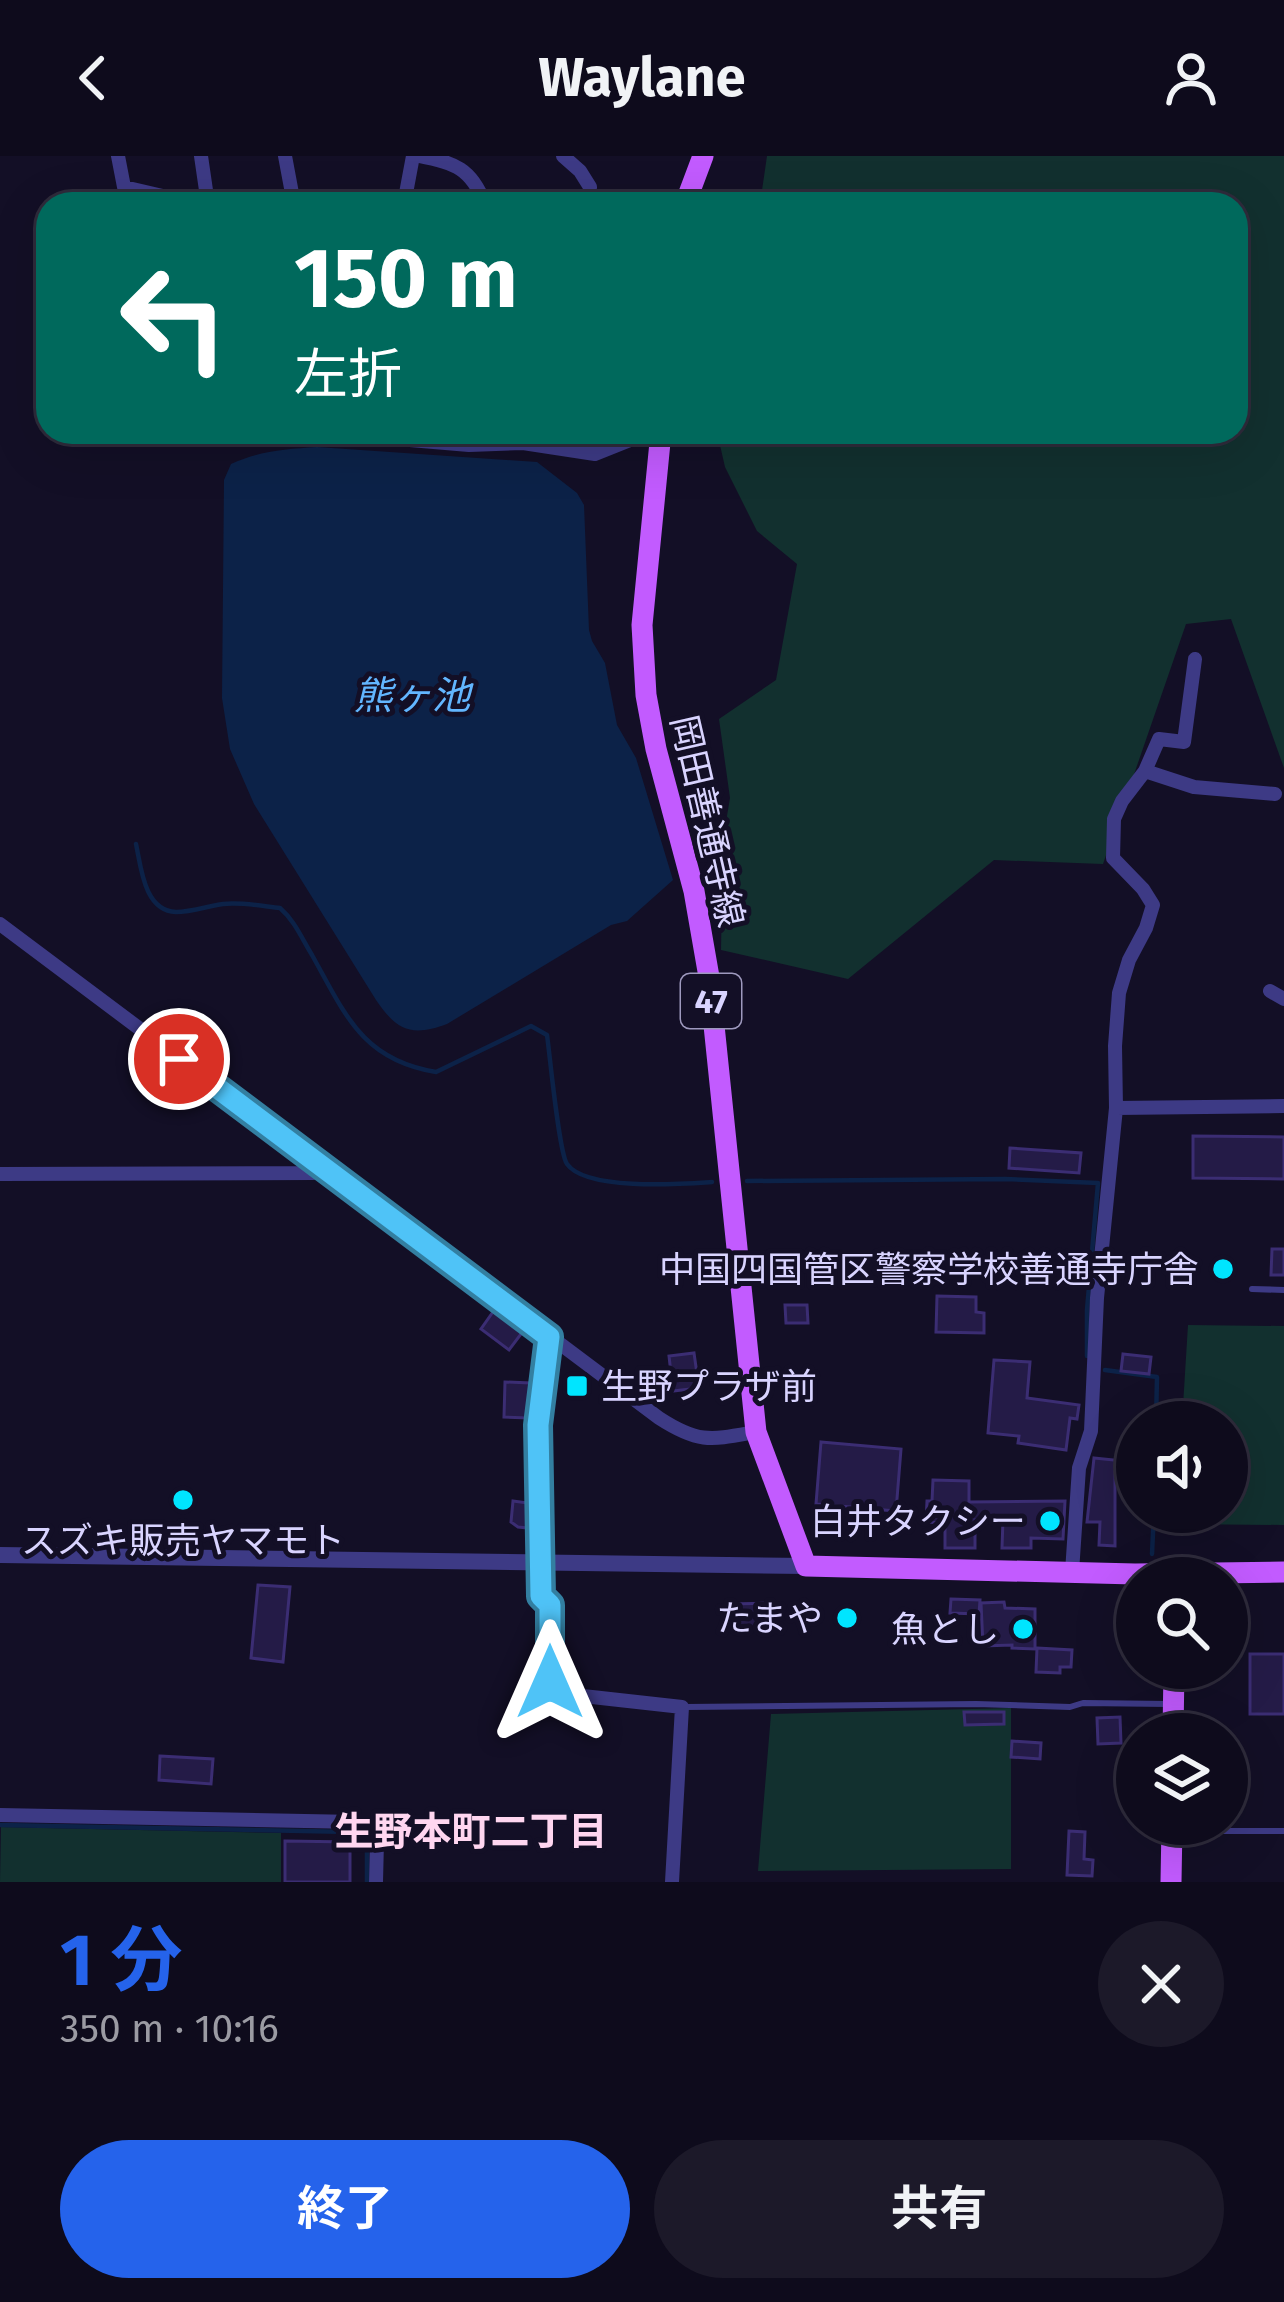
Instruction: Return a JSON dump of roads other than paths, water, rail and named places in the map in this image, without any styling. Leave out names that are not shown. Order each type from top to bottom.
[{"type":"main road","points":[[690,192],[703,156]]},
{"type":"main road","name":"岡田善通寺線","points":[[660,444],[642,625],[646,695],[694,891],[709,977],[756,1432],[806,1566]]},
{"type":"main road","points":[[806,1566],[1116,1573]]},
{"type":"main road","points":[[1248,1573],[1284,1572]]},
{"type":"main road","points":[[1173,1689],[1173,1713]]},
{"type":"main road","points":[[1172,1845],[1172,1882]]},
{"type":"street","points":[[118,156],[124,187],[145,192]]},
{"type":"street","points":[[201,156],[206,192]]},
{"type":"street","points":[[285,156],[292,192]]},
{"type":"street","points":[[407,192],[416,156],[460,167],[478,192]]},
{"type":"street","points":[[563,156],[580,171],[589,192]]},
{"type":"street","points":[[530,444],[595,454],[620,444]]},
{"type":"street","points":[[1072,1572],[1079,1468],[1091,1431],[1102,1240],[1116,1108],[1119,993],[1153,905],[1113,858],[1114,819],[1159,739],[1184,742],[1195,659]]},
{"type":"street","points":[[1145,771],[1195,788],[1275,794]]},
{"type":"street","points":[[0,924],[681,1432],[716,1439],[756,1432]]},
{"type":"street","points":[[1116,1108],[1284,1106]]},
{"type":"street","points":[[0,1174],[313,1173],[322,1167]]},
{"type":"street","points":[[549,1337],[538,1425],[541,1596],[550,1605],[550,1682],[565,1694],[682,1707],[672,1882]]},
{"type":"street","points":[[0,1555],[806,1566]]},
{"type":"street","points":[[0,1815],[356,1822],[376,1840],[376,1882]]},
{"type":"lane","points":[[1252,1288],[1284,1290]]},
{"type":"lane","points":[[682,1707],[1173,1704]]},
{"type":"lane","points":[[1248,1831],[1284,1831]]},
{"type":"water","name":"熊ヶ池","points":[[317,447],[537,462],[577,493],[584,505],[589,630],[605,663],[617,725],[636,758],[673,880],[627,921],[611,925],[447,1024],[424,1030],[398,1025],[376,1000],[254,804],[230,749],[222,698],[224,480],[231,464],[241,460]]},
{"type":"waterway","points":[[136,844],[146,886],[165,910],[230,904],[280,908],[298,930],[346,1015],[390,1057],[436,1072],[531,1026],[547,1035],[564,1156],[577,1173],[635,1184],[712,1182]]},
{"type":"waterway","points":[[747,1181],[1098,1183],[1087,1356]]},
{"type":"waterway","points":[[1105,1370],[1157,1377],[1156,1401]]},
{"type":"waterway","points":[[1152,1554],[1153,1533]]},
{"type":"waterway","points":[[0,1825],[352,1832],[367,1847],[367,1882]]},
{"type":"place","name":"中国四国管区警察学校善通寺庁舎","points":[[1223,1269]]},
{"type":"place","name":"生野プラザ前","points":[[577,1386]]},
{"type":"place","name":"スズキ販売ヤマモト","points":[[183,1500]]},
{"type":"place","name":"白井タクシー","points":[[1050,1521]]},
{"type":"place","name":"たまや","points":[[847,1618]]},
{"type":"place","name":"魚とし","points":[[1023,1629]]},
{"type":"district","name":"生野本町二丁目","points":[[471,1831]]}]
